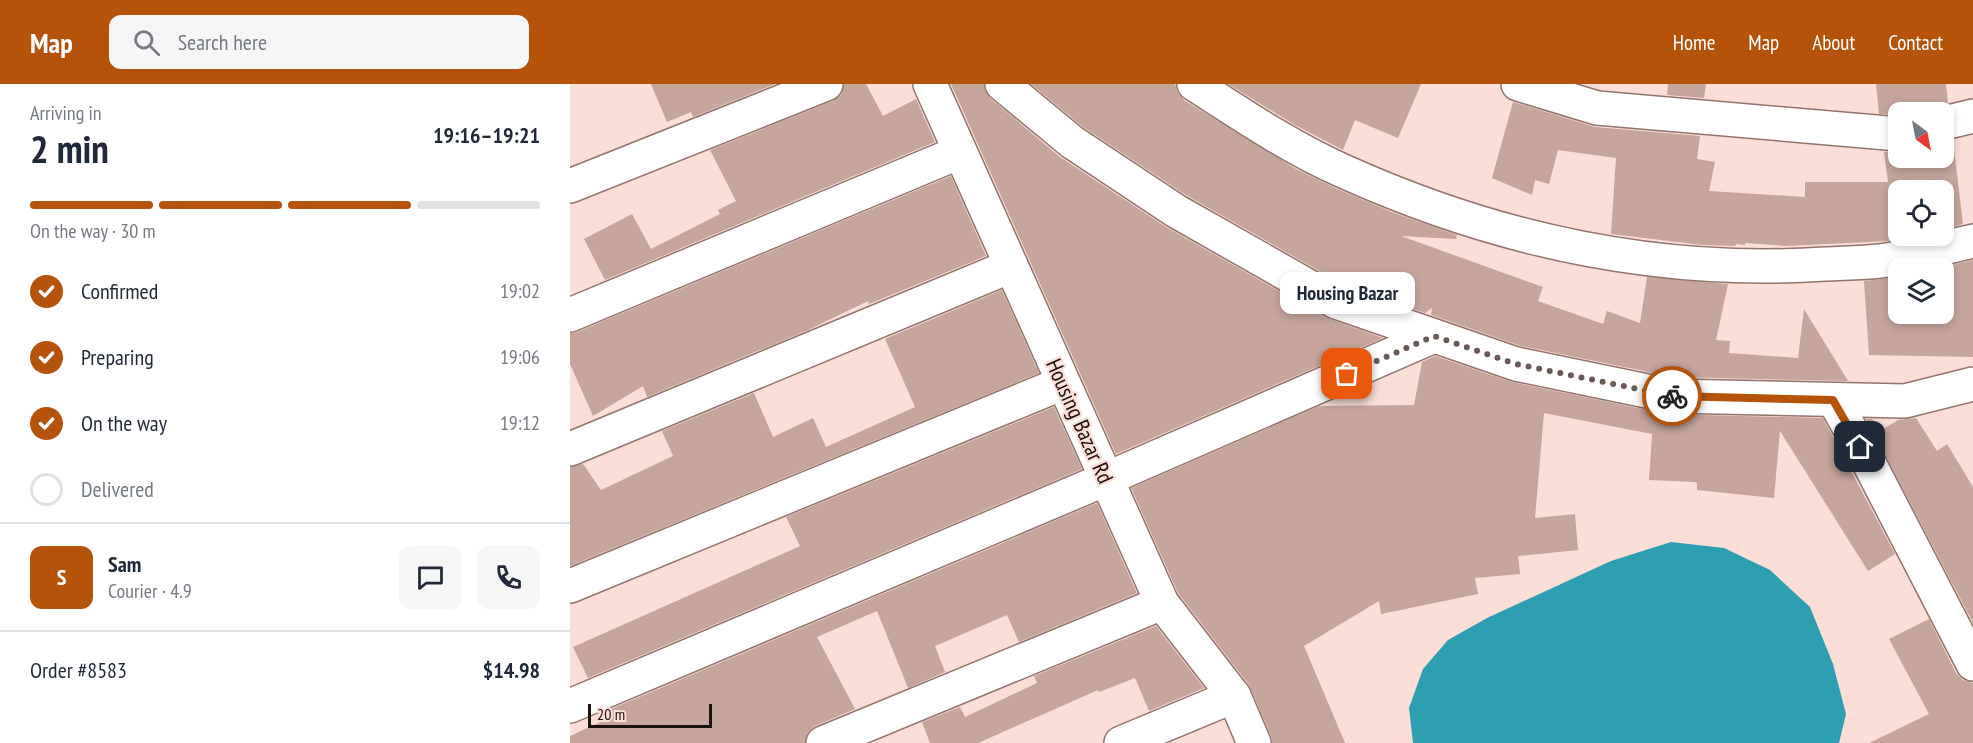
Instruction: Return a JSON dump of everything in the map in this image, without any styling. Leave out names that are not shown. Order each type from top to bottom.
[{"type":"street","points":[[570,186],[826,84]]},
{"type":"street","name":"Housing Bazar Rd","points":[[930,84],[1162,603],[1234,696],[1254,743]]},
{"type":"street","points":[[1002,84],[1072,142],[1176,211],[1335,302],[1516,364],[1671,396],[1905,401],[1973,384]]},
{"type":"street","points":[[1194,84],[1260,127],[1341,171],[1426,207],[1514,234],[1604,253],[1696,265],[1788,267],[1880,261],[1973,241]]},
{"type":"street","points":[[1518,84],[1597,108],[1888,133]]},
{"type":"street","points":[[1954,121],[1973,116]]},
{"type":"street","points":[[570,315],[960,152]]},
{"type":"street","points":[[570,449],[1011,266]]},
{"type":"street","points":[[570,706],[1106,479],[1434,336]]},
{"type":"street","points":[[570,586],[1063,383]]},
{"type":"street","points":[[1833,400],[1869,463],[1973,664]]},
{"type":"street","points":[[823,743],[1162,603]]},
{"type":"street","points":[[1121,743],[1234,696]]},
{"type":"water","points":[[1671,542],[1724,548],[1770,570],[1810,607],[1833,664],[1846,714],[1839,743],[1413,743],[1409,708],[1423,669],[1448,640],[1487,618],[1611,561]]},
{"type":"building","points":[[651,84],[775,84],[693,117],[691,112],[667,122]]},
{"type":"building","points":[[844,84],[866,84],[883,116],[916,99],[935,142],[605,280],[584,239],[632,214],[651,249],[720,214],[718,210],[736,201],[710,150],[833,101],[841,95]]},
{"type":"building","points":[[951,84],[984,84],[985,91],[990,98],[1060,157],[1166,227],[1327,318],[1383,338],[1116,454]]},
{"type":"building","points":[[1031,84],[1175,84],[1184,100],[1296,169],[1394,213],[1457,235],[1456,239],[1401,236],[1543,287],[1538,301],[1603,324],[1607,311],[1640,323],[1647,277],[1728,284],[1716,340],[1730,341],[1729,353],[1798,358],[1804,309],[1848,381],[1673,377],[1521,346],[1431,315],[1432,308],[1425,313],[1344,285],[1186,195],[1083,127]]},
{"type":"building","points":[[1228,84],[1421,84],[1398,138],[1355,120],[1343,150],[1295,125]]},
{"type":"building","points":[[1668,84],[1706,84],[1704,98],[1667,95]]},
{"type":"building","points":[[1876,84],[1946,84],[1948,102],[1888,102],[1888,114],[1879,114]]},
{"type":"building","points":[[1513,102],[1595,127],[1700,136],[1697,159],[1715,162],[1709,191],[1805,197],[1805,182],[1888,182],[1888,241],[1786,246],[1745,243],[1745,245],[1736,244],[1735,246],[1702,245],[1611,234],[1616,158],[1558,150],[1549,184],[1535,180],[1532,195],[1492,178]]},
{"type":"building","points":[[1954,148],[1963,224],[1954,226],[1954,180],[1888,180],[1888,182],[1884,152],[1888,152],[1888,168],[1954,168]]},
{"type":"building","points":[[951,176],[986,256],[869,304],[868,301],[808,330],[647,397],[643,386],[593,416],[570,364],[570,333]]},
{"type":"building","points":[[1973,260],[1973,357],[1869,355],[1864,281],[1888,278],[1888,324],[1954,324],[1954,264]]},
{"type":"building","points":[[1002,290],[1039,373],[570,566],[570,467],[583,464],[601,490],[673,456],[662,431],[754,393],[773,437],[813,418],[826,447],[915,407],[885,339]]},
{"type":"building","points":[[1435,356],[1512,382],[1667,414],[1823,418],[1895,554],[1868,571],[1780,431],[1774,498],[1697,490],[1695,482],[1649,480],[1652,434],[1544,413],[1535,518],[1575,514],[1578,550],[1518,556],[1520,574],[1475,578],[1478,594],[1381,614],[1379,601],[1304,646],[1345,743],[1272,743],[1249,685],[1178,593],[1131,488],[1319,406],[1414,405],[1422,362]]},
{"type":"building","points":[[1054,407],[1082,469],[588,678],[573,647],[800,546],[786,517]]},
{"type":"building","points":[[1916,418],[1937,451],[1947,444],[1973,487],[1973,623],[1866,419],[1872,419],[1880,431],[1898,420]]},
{"type":"building","points":[[1097,503],[1137,593],[1019,642],[1007,615],[935,646],[945,672],[908,688],[877,611],[817,637],[855,709],[815,726],[808,732],[805,743],[570,743],[570,736],[607,719],[604,712]]},
{"type":"building","points":[[1929,619],[1956,673],[1963,680],[1973,683],[1973,743],[1869,743],[1929,714],[1889,639]]},
{"type":"building","points":[[1156,626],[1204,688],[1149,711],[1135,678],[1099,692],[1098,690],[978,743],[930,743],[922,722],[960,707],[965,717],[1037,683],[1034,676]]},
{"type":"way so far","points":[[1347,374],[1434,336],[1516,364],[1672,396]]},
{"type":"place","name":"Housing Bazar","points":[[1347,374]]},
{"type":"route","points":[[1672,396],[1833,400],[1860,447]]}]
